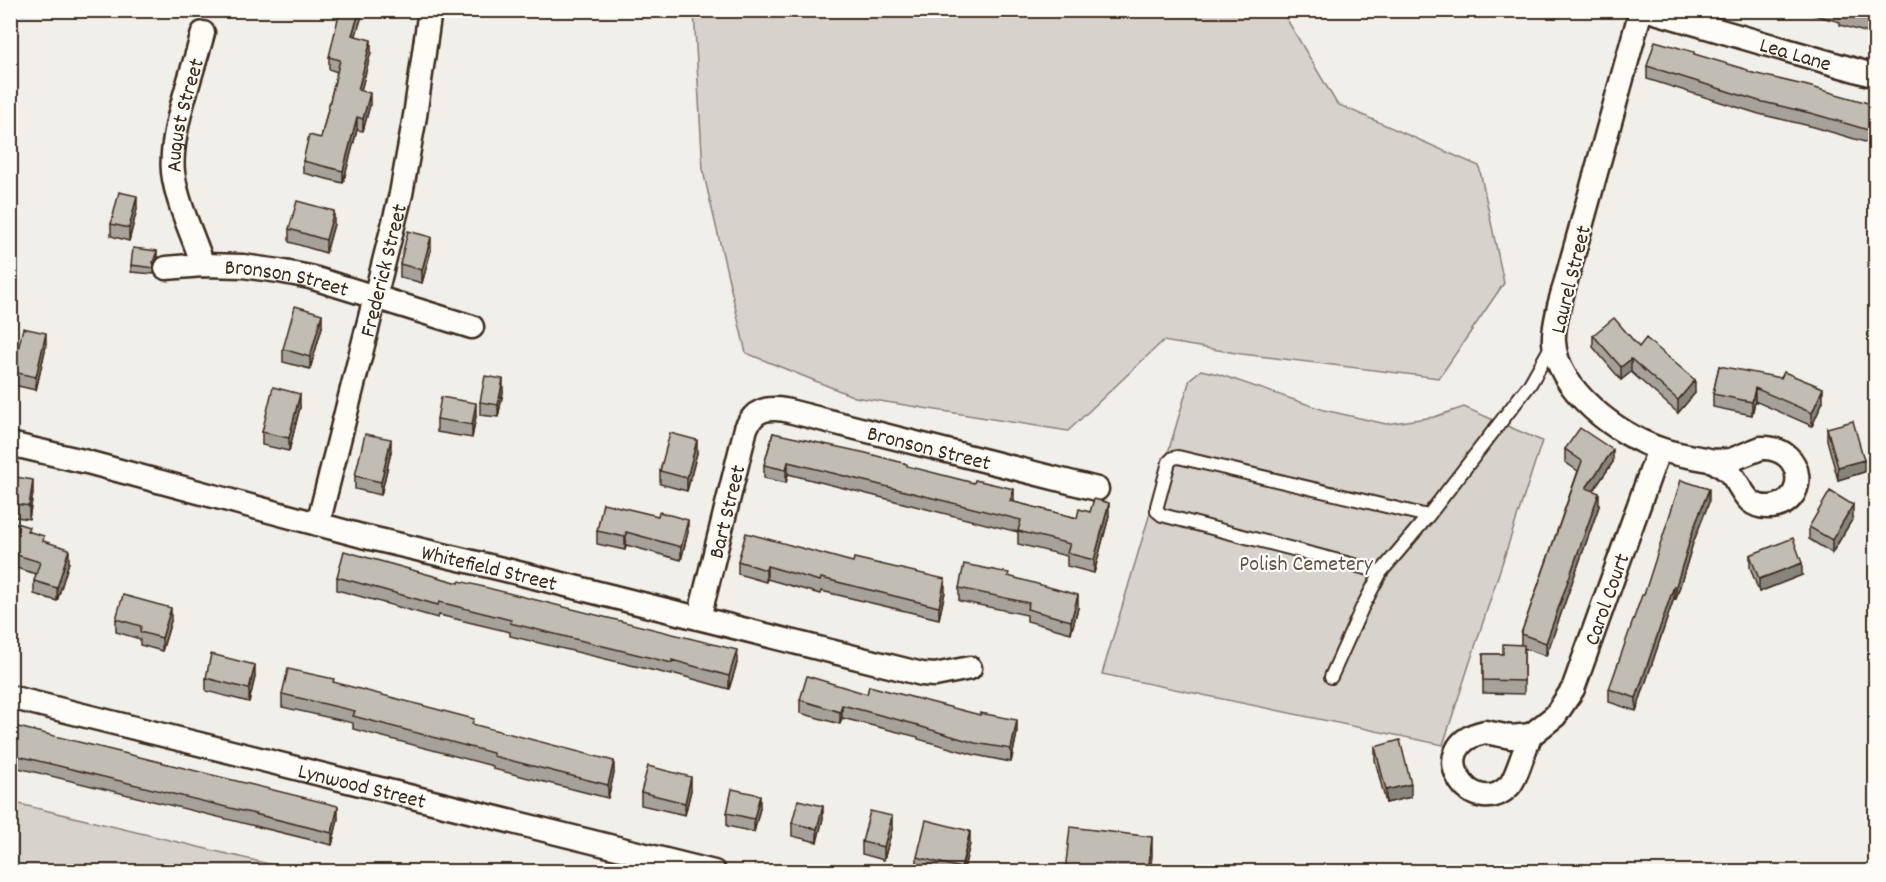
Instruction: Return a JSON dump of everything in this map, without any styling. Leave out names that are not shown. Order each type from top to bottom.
[{"type":"street","name":"Frederick Street","points":[[318,524],[401,194],[430,10]]},
{"type":"street","name":"Laurel Street","points":[[1641,10],[1559,306],[1554,343],[1560,364],[1581,397],[1616,426],[1659,449],[1714,461]]},
{"type":"street","name":"Lea Lane","points":[[1648,10],[1875,76]]},
{"type":"street","name":"August Street","points":[[203,33],[177,129],[173,153],[178,192],[203,265]]},
{"type":"street","name":"Bronson Street","points":[[166,268],[203,265],[279,270],[310,277],[472,327]]},
{"type":"street","name":"Bronson Street","points":[[761,411],[785,410],[1097,489]]},
{"type":"street","name":"Bart Street","points":[[699,618],[746,428],[754,414],[761,411]]},
{"type":"street","name":"Whitefield Street","points":[[10,444],[87,462],[318,524],[922,674],[941,675],[970,668]]},
{"type":"street","name":"Carol Court","points":[[1531,735],[1555,716],[1573,688],[1659,449]]},
{"type":"street","name":"Lynwood Street","points":[[10,697],[714,872]]},
{"type":"lane","points":[[1331,677],[1381,572],[1428,516],[1530,384],[1554,343]]},
{"type":"lane","points":[[1381,572],[1161,515],[1157,511],[1157,506],[1169,462],[1178,457],[1428,516]]},
{"type":"green space","points":[[694,11],[1282,11],[1337,104],[1479,166],[1504,283],[1439,378],[1242,354],[1163,341],[1068,431],[855,397],[746,353],[703,171]]},
{"type":"green space","name":"Polish Cemetery","points":[[1201,370],[1324,410],[1386,424],[1434,417],[1464,407],[1542,441],[1443,745],[1102,674],[1190,379]]},
{"type":"green space","points":[[11,802],[298,871],[11,871]]},
{"type":"building","points":[[340,10],[360,10],[352,35],[371,40],[358,90],[370,93],[363,119],[357,117],[343,171],[303,161],[309,135],[321,138],[340,60],[329,57]]},
{"type":"building","points":[[1840,10],[1875,10],[1875,22],[1840,12]]},
{"type":"building","points":[[1655,41],[1748,70],[1748,72],[1875,105],[1875,132],[1759,101],[1647,66]]},
{"type":"building","points":[[119,192],[137,196],[129,228],[111,224]]},
{"type":"building","points":[[297,201],[334,211],[326,240],[289,229]]},
{"type":"building","points":[[408,231],[431,237],[422,270],[400,264]]},
{"type":"building","points":[[133,248],[157,251],[153,262],[154,268],[131,265]]},
{"type":"building","points":[[295,306],[322,314],[310,357],[283,349]]},
{"type":"building","points":[[1614,318],[1639,347],[1646,338],[1695,380],[1678,400],[1631,359],[1621,367],[1593,335]]},
{"type":"building","points":[[23,328],[46,333],[36,377],[13,372]]},
{"type":"building","points":[[1719,366],[1781,378],[1784,372],[1823,388],[1812,413],[1755,388],[1752,402],[1713,394]]},
{"type":"building","points":[[485,376],[503,379],[498,405],[480,402]]},
{"type":"building","points":[[273,387],[300,394],[289,438],[262,432]]},
{"type":"building","points":[[441,397],[476,403],[472,425],[437,419]]},
{"type":"building","points":[[1853,421],[1864,460],[1838,467],[1827,428]]},
{"type":"building","points":[[1580,428],[1613,450],[1586,488],[1599,493],[1546,643],[1521,634],[1582,461],[1565,449]]},
{"type":"building","points":[[670,433],[697,440],[687,478],[660,471]]},
{"type":"building","points":[[773,433],[866,453],[974,483],[975,480],[1014,489],[1010,501],[1077,518],[1079,509],[1090,512],[1094,499],[1109,503],[1094,560],[1067,553],[1070,544],[1018,531],[1021,520],[788,462],[786,470],[764,465]]},
{"type":"building","points":[[365,434],[391,439],[381,482],[355,476]]},
{"type":"building","points":[[10,476],[33,480],[29,506],[10,503]]},
{"type":"building","points":[[1681,480],[1709,489],[1636,698],[1609,689],[1642,595],[1644,595]]},
{"type":"building","points":[[1830,491],[1853,505],[1832,540],[1809,527]]},
{"type":"building","points":[[603,503],[658,516],[659,512],[688,520],[681,547],[626,532],[625,537],[597,531]]},
{"type":"building","points":[[13,522],[29,527],[27,531],[44,536],[43,541],[69,549],[57,588],[34,581],[40,562],[10,553],[10,529]]},
{"type":"building","points":[[746,533],[853,562],[854,558],[945,579],[939,607],[821,578],[820,581],[767,566],[766,570],[738,561]]},
{"type":"building","points":[[1793,538],[1802,563],[1759,579],[1750,555]]},
{"type":"building","points":[[344,551],[459,583],[460,581],[737,650],[729,676],[672,660],[672,663],[510,623],[511,620],[439,602],[438,605],[337,577]]},
{"type":"building","points":[[964,564],[1009,573],[1008,576],[1078,595],[1071,621],[1027,609],[1029,603],[959,588]]},
{"type":"building","points":[[123,595],[171,608],[162,638],[140,632],[141,626],[116,619]]},
{"type":"building","points":[[1503,644],[1524,645],[1524,681],[1483,680],[1483,654],[1503,654]]},
{"type":"building","points":[[211,654],[255,665],[249,689],[206,678]]},
{"type":"building","points":[[288,669],[334,679],[333,682],[474,719],[472,724],[614,761],[608,785],[493,756],[493,753],[353,716],[355,711],[282,694]]},
{"type":"building","points":[[807,676],[867,694],[869,686],[980,715],[980,713],[1017,720],[1011,749],[975,743],[842,705],[840,712],[800,700]]},
{"type":"building","points":[[10,725],[338,806],[332,833],[10,754]]},
{"type":"building","points":[[1400,740],[1411,784],[1386,790],[1375,747]]},
{"type":"building","points":[[648,766],[691,777],[685,803],[641,792]]},
{"type":"building","points":[[732,789],[760,795],[754,819],[727,813]]},
{"type":"building","points":[[798,800],[823,806],[817,829],[792,823]]},
{"type":"building","points":[[870,811],[892,816],[884,847],[862,842]]},
{"type":"building","points":[[926,820],[970,831],[961,868],[917,857]]},
{"type":"building","points":[[1070,827],[1152,837],[1148,872],[1065,872]]},
{"type":"building","points":[[551,865],[575,872],[549,872]]}]
